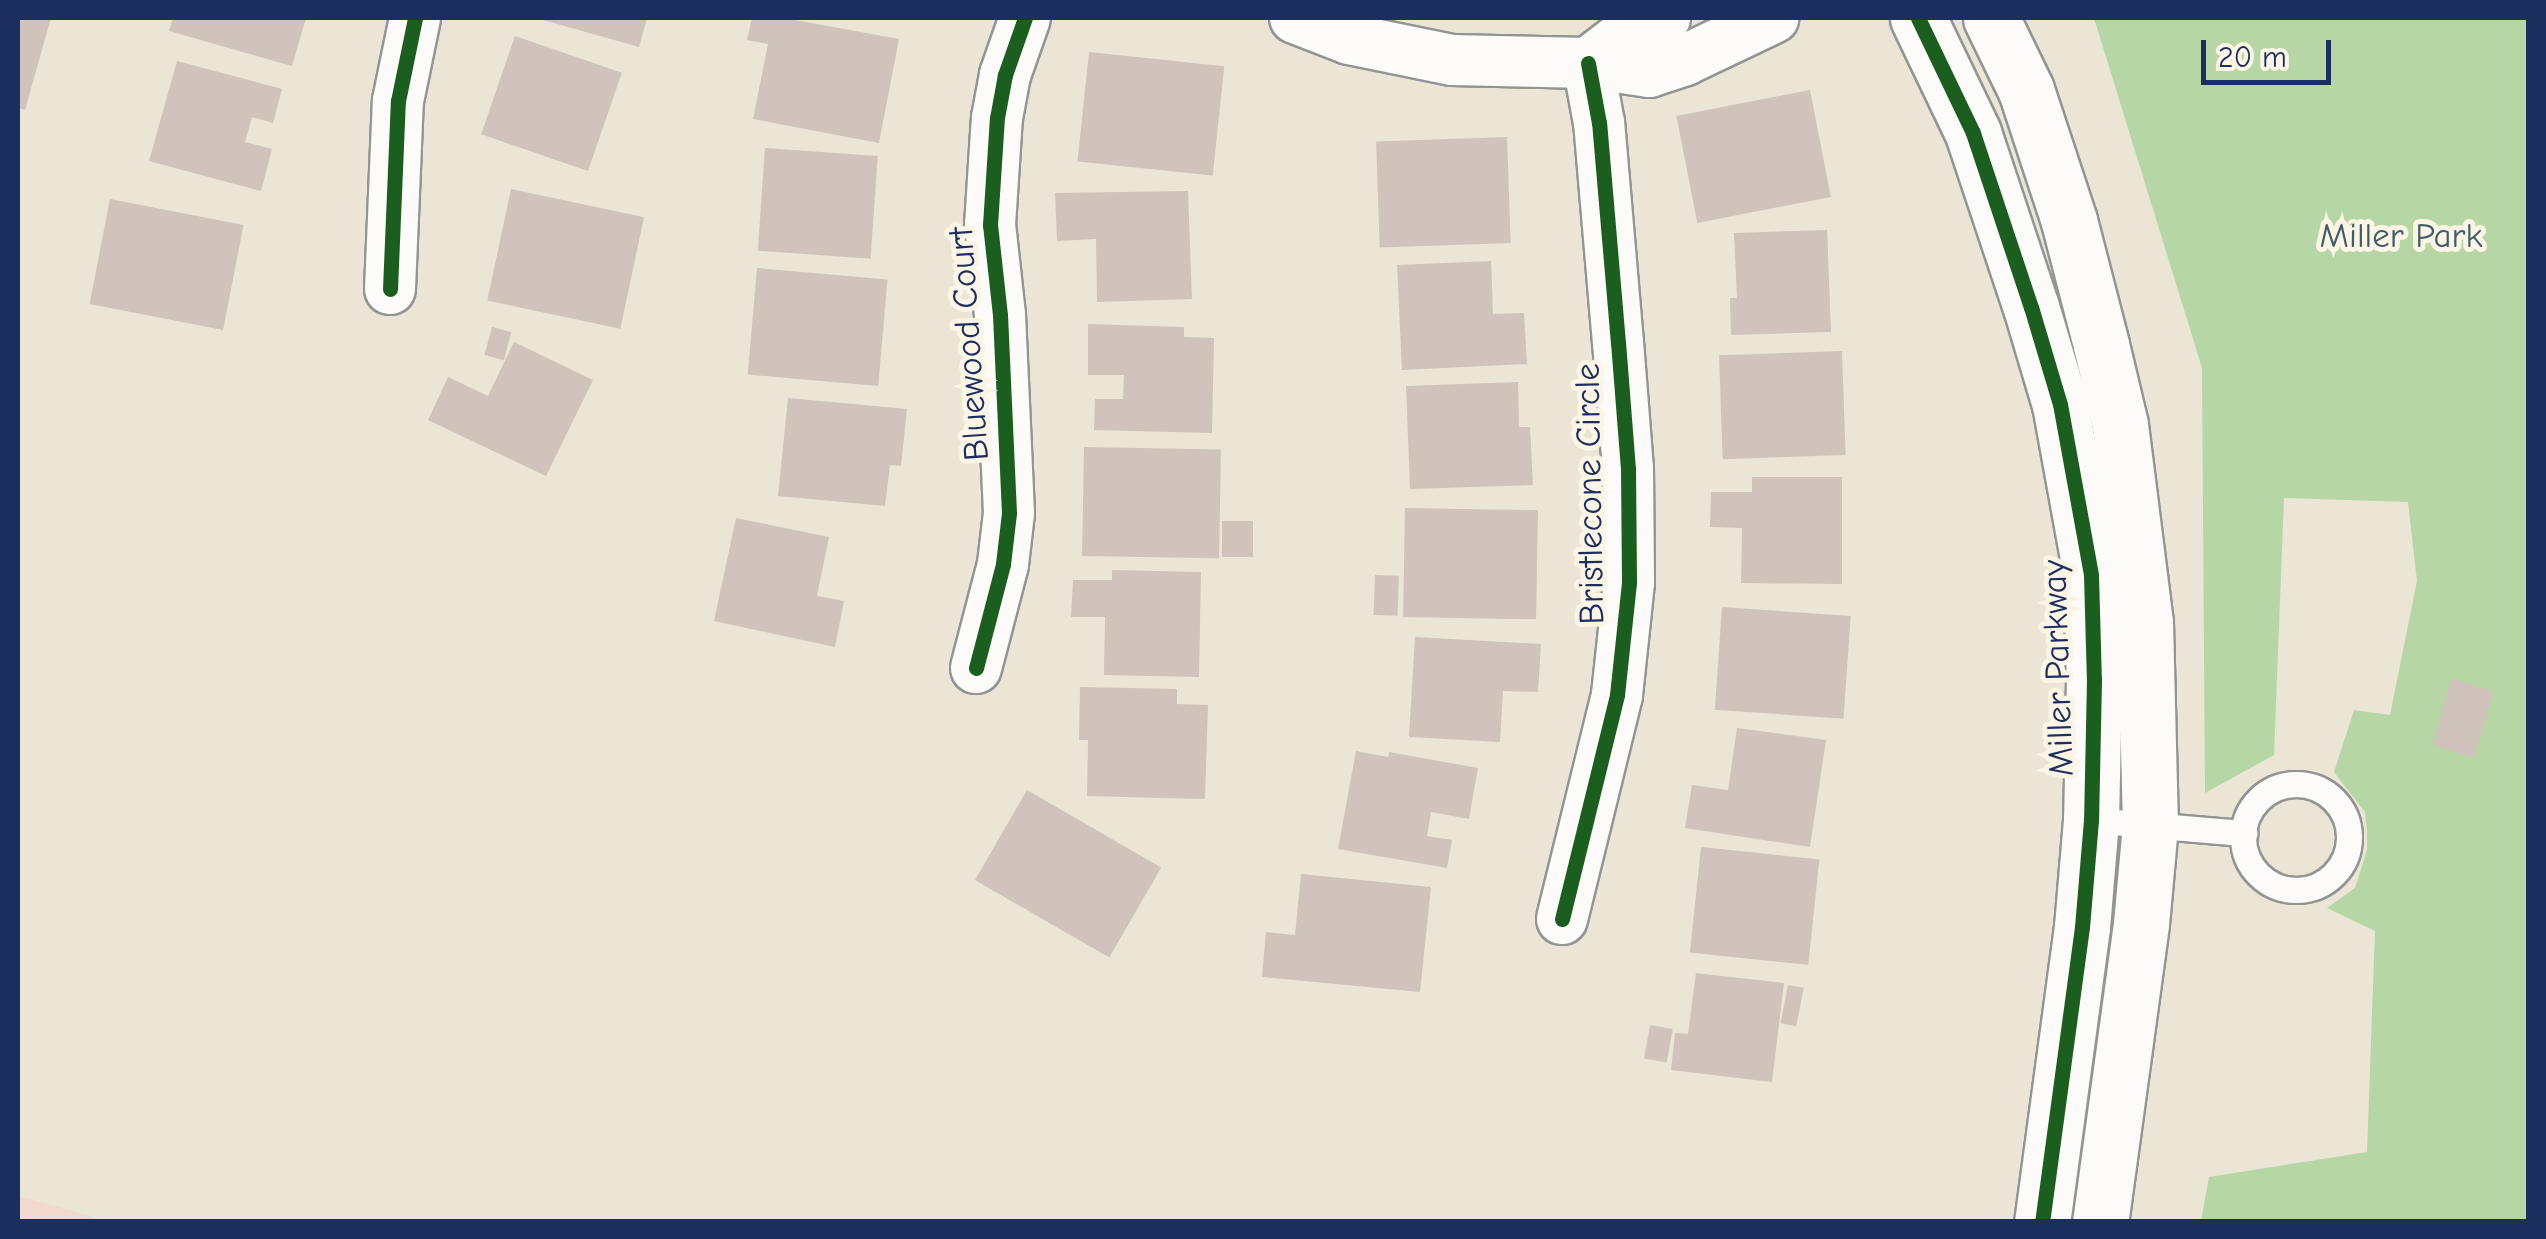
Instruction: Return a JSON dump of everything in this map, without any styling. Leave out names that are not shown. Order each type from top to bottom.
[{"type":"street","points":[[390,290],[398,101],[415,18]]},
{"type":"street","name":"Bluewood Court","points":[[976,668],[1003,564],[1009,513],[990,225],[996,118],[1005,75],[1025,18]]},
{"type":"street","points":[[1295,18],[1348,39],[1452,60],[1588,63],[1649,72],[1751,22]]},
{"type":"street","points":[[1588,63],[1631,30],[1665,18]]},
{"type":"street","name":"Miller Parkway","points":[[1918,18],[1974,133],[2060,404],[2090,575],[2094,680],[2090,820],[2082,927],[2042,1222]]},
{"type":"street","points":[[1991,18],[2026,90],[2069,221],[2120,425],[2145,622],[2150,826],[2141,924],[2100,1222]]},
{"type":"street","name":"Bristlecone Circle","points":[[1562,919],[1617,694],[1629,582],[1628,469],[1598,123],[1588,63]]},
{"type":"lane","points":[[2296,783],[2314,786],[2342,808],[2350,842],[2346,858],[2322,884],[2289,890],[2258,874],[2248,860],[2244,833],[2251,808],[2263,795],[2296,783]]},
{"type":"lane","points":[[2090,820],[2244,833]]},
{"type":"shaded area","points":[[18,1196],[59,1207],[105,1221],[18,1221]]},
{"type":"green space","name":"Miller Park","points":[[2094,18],[2528,18],[2528,1221],[2201,1221],[2209,1177],[2367,1152],[2375,931],[2327,908],[2355,888],[2367,850],[2367,831],[2365,812],[2334,772],[2354,710],[2390,715],[2417,581],[2408,502],[2284,498],[2274,755],[2205,793],[2202,368]]},
{"type":"building","points":[[18,18],[51,18],[25,110],[18,108]]},
{"type":"building","points":[[173,18],[306,18],[292,66],[169,31]]},
{"type":"building","points":[[536,18],[647,18],[639,47]]},
{"type":"building","points":[[752,18],[784,18],[899,39],[879,143],[753,119],[768,44],[747,40]]},
{"type":"building","points":[[515,36],[622,73],[588,171],[481,134]]},
{"type":"building","points":[[1089,52],[1224,66],[1213,176],[1078,161]]},
{"type":"building","points":[[177,61],[282,89],[273,123],[252,117],[245,142],[272,149],[261,191],[149,161]]},
{"type":"building","points":[[1810,90],[1831,197],[1697,223],[1676,116]]},
{"type":"building","points":[[1507,137],[1511,243],[1380,248],[1376,142]]},
{"type":"building","points":[[765,148],[878,156],[871,259],[758,251]]},
{"type":"building","points":[[511,189],[644,217],[620,329],[487,301]]},
{"type":"building","points":[[1188,191],[1192,299],[1097,302],[1096,239],[1057,241],[1055,193]]},
{"type":"building","points":[[110,199],[244,225],[223,330],[90,304]]},
{"type":"building","points":[[1827,230],[1831,332],[1731,335],[1730,298],[1737,298],[1734,233]]},
{"type":"building","points":[[1491,261],[1493,314],[1524,313],[1527,364],[1402,370],[1397,265]]},
{"type":"building","points":[[757,268],[888,279],[878,386],[748,375]]},
{"type":"building","points":[[1088,324],[1184,327],[1184,337],[1214,338],[1212,433],[1094,430],[1095,399],[1123,399],[1124,375],[1088,375]]},
{"type":"building","points":[[492,327],[511,332],[504,360],[484,355]]},
{"type":"building","points":[[514,342],[593,380],[546,476],[428,420],[448,377],[488,396]]},
{"type":"building","points":[[1842,351],[1846,455],[1723,459],[1719,355]]},
{"type":"building","points":[[1518,382],[1519,427],[1530,427],[1533,485],[1410,489],[1406,386]]},
{"type":"building","points":[[788,398],[907,409],[901,466],[890,465],[885,506],[778,496]]},
{"type":"building","points":[[1084,447],[1221,449],[1219,558],[1082,556]]},
{"type":"building","points":[[1752,477],[1842,477],[1842,584],[1741,583],[1742,528],[1710,527],[1711,492],[1752,492]]},
{"type":"building","points":[[1405,508],[1538,510],[1536,619],[1403,617]]},
{"type":"building","points":[[736,518],[829,537],[817,596],[844,601],[835,647],[714,621]]},
{"type":"building","points":[[1222,521],[1253,521],[1253,557],[1222,557]]},
{"type":"building","points":[[1112,570],[1201,572],[1199,677],[1104,675],[1105,617],[1071,617],[1073,580],[1112,580]]},
{"type":"building","points":[[1375,575],[1399,576],[1398,616],[1374,615]]},
{"type":"building","points":[[1722,607],[1851,616],[1844,719],[1715,710]]},
{"type":"building","points":[[1415,637],[1541,644],[1538,692],[1503,691],[1500,742],[1409,737]]},
{"type":"building","points":[[2451,679],[2493,691],[2474,757],[2432,745]]},
{"type":"building","points":[[1080,687],[1177,689],[1177,704],[1208,705],[1205,799],[1087,796],[1088,740],[1079,740]]},
{"type":"building","points":[[1737,728],[1826,740],[1810,847],[1685,828],[1692,785],[1728,790]]},
{"type":"building","points":[[1356,751],[1388,757],[1389,752],[1478,768],[1469,819],[1431,812],[1427,836],[1452,840],[1447,868],[1338,849]]},
{"type":"building","points":[[1027,790],[1161,867],[1109,958],[975,880]]},
{"type":"building","points":[[1701,847],[1819,859],[1808,965],[1690,952]]},
{"type":"building","points":[[1301,874],[1431,887],[1420,992],[1262,977],[1266,932],[1295,935]]},
{"type":"building","points":[[1696,973],[1784,983],[1772,1082],[1671,1070],[1675,1033],[1688,1034]]},
{"type":"building","points":[[1788,985],[1804,988],[1796,1026],[1781,1023]]},
{"type":"building","points":[[1650,1025],[1673,1029],[1667,1062],[1644,1058]]},
{"type":"cycle path","points":[[390,289],[398,101],[415,18]]},
{"type":"cycle path","points":[[976,668],[1003,564],[1009,513],[1000,315],[990,225],[997,118],[1005,75],[1025,18]]},
{"type":"cycle path","points":[[1918,18],[1973,133],[2031,307],[2060,404],[2091,575],[2091,820],[2082,927],[2042,1222]]},
{"type":"cycle path","points":[[1562,919],[1617,695],[1629,582],[1628,469],[1599,123],[1588,63]]}]
